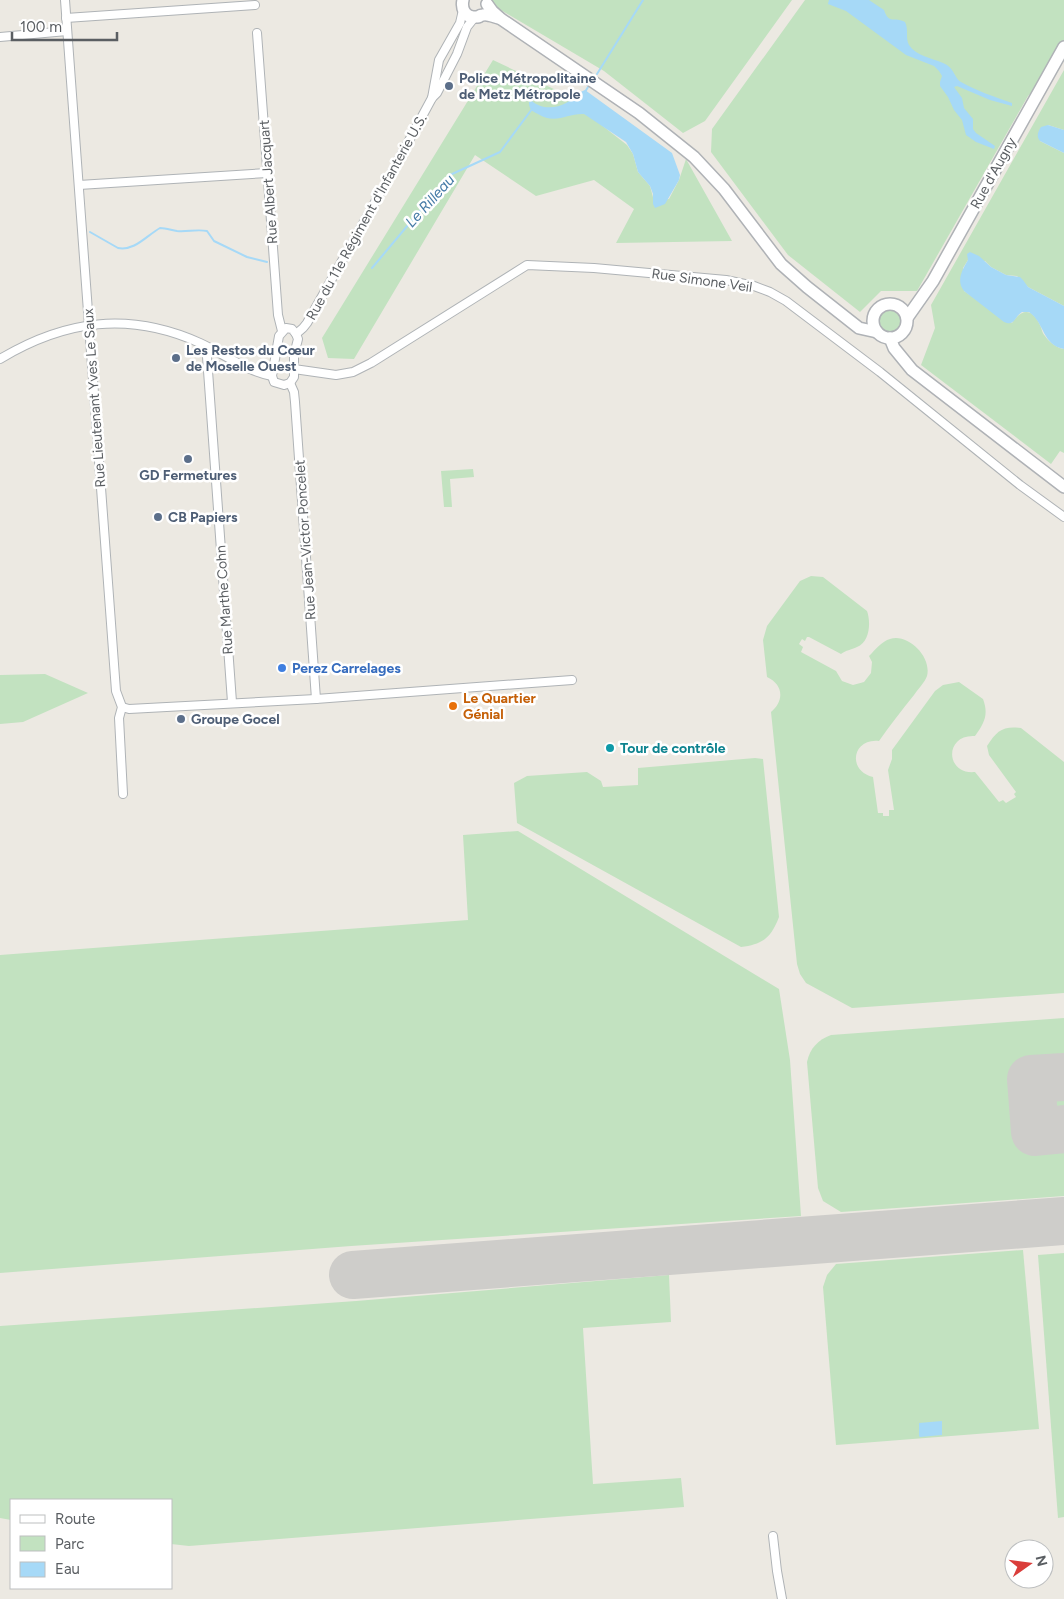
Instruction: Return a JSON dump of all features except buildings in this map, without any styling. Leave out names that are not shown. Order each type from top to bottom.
[{"type":"main road","points":[[478,16],[486,10],[487,2]]},
{"type":"main road","points":[[487,2],[492,11],[501,19],[639,113],[694,157],[724,189],[781,264],[807,288],[844,317],[859,328],[877,332],[885,338],[896,336],[906,326],[907,318],[904,311],[900,307],[889,304],[879,308],[874,315],[873,323],[877,332]]},
{"type":"main road","points":[[461,3],[468,16],[501,19]]},
{"type":"main road","name":"Rue d'Augny","points":[[907,318],[933,281],[1064,47]]},
{"type":"main road","name":"Rue d'Augny","points":[[900,307],[920,298]]},
{"type":"main road","points":[[844,317],[860,319],[874,315]]},
{"type":"main road","points":[[896,336],[894,348],[912,370],[1064,487]]},
{"type":"street","name":"Rue Lieutenant Yves Le Saux","points":[[65,0],[116,691],[122,707],[119,718],[123,794]]},
{"type":"street","name":"Rue du 11e Régiment d'Infanterie U.S.","points":[[432,98],[439,60],[460,23],[461,3]]},
{"type":"street","points":[[66,18],[255,4]]},
{"type":"street","name":"Rue du 11e Régiment d'Infanterie U.S.","points":[[296,334],[307,322],[432,98],[437,93],[457,54],[468,27],[478,16]]},
{"type":"street","points":[[0,37],[67,31]]},
{"type":"street","name":"Rue Albert Jacquart","points":[[257,32],[278,315],[282,331]]},
{"type":"street","points":[[439,60],[450,66]]},
{"type":"street","points":[[79,185],[267,173]]},
{"type":"street","name":"Rue Simone Veil","points":[[294,369],[336,375],[353,372],[371,363],[526,265],[594,268],[726,280],[754,286],[786,301],[880,372],[1020,485],[1064,517]]},
{"type":"street","points":[[0,359],[40,339],[66,330],[89,325],[117,324],[152,328],[179,335],[210,348],[255,372],[272,376]]},
{"type":"street","points":[[286,328],[292,329],[296,334],[298,340],[294,354],[294,378],[290,383],[279,384],[274,382],[272,376],[279,336],[286,328]]},
{"type":"street","name":"Rue Marthe Cohn","points":[[210,348],[207,357],[232,702]]},
{"type":"street","name":"Rue Jean-Victor Poncelet","points":[[290,383],[294,392],[295,402],[316,699]]},
{"type":"street","points":[[122,707],[129,709],[316,699],[572,680]]},
{"type":"street","points":[[773,1536],[782,1599]]},
{"type":"green space","points":[[484,0],[792,0],[705,121],[683,133],[604,71]]},
{"type":"green space","points":[[805,0],[1064,0],[1064,60],[1028,96],[917,291],[881,291],[860,312],[788,255],[711,152],[712,129]]},
{"type":"green space","points":[[493,60],[558,91],[627,145],[633,154],[638,172],[650,186],[654,201],[669,199],[679,180],[686,159],[732,241],[616,243],[634,209],[594,180],[536,196],[475,155],[354,359],[328,358],[322,338]]},
{"type":"green space","points":[[1064,70],[1064,130],[1048,125],[1040,141],[1064,153],[1064,306],[1028,287],[1017,276],[1006,275],[991,267],[985,261],[968,260],[963,268],[964,291],[1012,323],[1023,313],[1027,312],[1034,315],[1043,334],[1056,346],[1064,349],[1064,453],[1060,451],[1051,464],[921,365],[935,328],[931,305]]},
{"type":"green space","points":[[890,310],[895,311],[901,317],[901,327],[895,333],[890,334],[885,333],[879,327],[878,322],[879,317],[885,311]]},
{"type":"green space","points":[[473,469],[474,477],[450,479],[452,507],[444,507],[441,471]]},
{"type":"green space","points":[[811,576],[823,577],[867,611],[868,631],[865,641],[841,654],[809,637],[805,641],[802,639],[799,644],[803,647],[801,652],[836,671],[842,681],[853,685],[864,682],[871,673],[872,662],[869,656],[881,644],[890,639],[897,638],[911,643],[926,661],[928,669],[923,683],[879,741],[870,741],[858,749],[856,762],[859,768],[865,774],[873,777],[878,813],[883,813],[883,816],[889,816],[889,810],[894,810],[888,770],[892,759],[892,750],[935,691],[943,685],[959,682],[983,699],[986,710],[985,719],[981,727],[975,736],[965,737],[958,741],[953,747],[952,754],[958,767],[965,771],[975,772],[999,802],[1003,800],[1006,803],[1016,797],[1014,794],[1016,792],[989,755],[987,746],[997,733],[1009,728],[1021,728],[1064,762],[1064,993],[852,1008],[806,983],[800,974],[797,964],[771,712],[778,703],[780,693],[777,684],[767,677],[763,640],[767,626],[800,581]]},
{"type":"green space","points":[[45,674],[88,693],[23,722],[0,724],[0,675]]},
{"type":"green space","points":[[755,758],[763,759],[779,917],[769,935],[761,942],[755,944],[741,947],[517,823],[514,783],[527,776],[587,772],[601,781],[603,787],[638,785],[638,768]]},
{"type":"green space","points":[[518,831],[779,989],[790,1060],[801,1216],[351,1246],[0,1273],[0,955],[468,920],[463,835]]},
{"type":"green space","points":[[1064,1018],[1064,1196],[841,1212],[823,1201],[818,1188],[807,1062],[812,1049],[818,1042],[831,1035]]},
{"type":"green space","points":[[1023,1250],[1039,1429],[836,1445],[823,1287],[827,1275],[836,1264]]},
{"type":"green space","points":[[1064,1253],[1064,1517],[1058,1518],[1038,1255]]},
{"type":"green space","points":[[669,1275],[671,1322],[583,1328],[593,1484],[681,1478],[684,1507],[189,1546],[172,1544],[172,1499],[10,1499],[10,1520],[0,1518],[0,1326],[356,1301]]},
{"type":"water","points":[[829,0],[869,0],[884,10],[890,19],[905,22],[909,45],[916,52],[947,65],[961,82],[1012,103],[1012,106],[990,100],[957,86],[954,87],[962,98],[964,108],[973,119],[973,129],[995,146],[994,149],[976,142],[966,135],[962,120],[940,86],[942,76],[934,66],[906,55],[846,11],[828,4]]},
{"type":"water","points":[[585,90],[672,153],[680,175],[665,204],[655,208],[650,186],[638,172],[633,154],[626,142],[584,114],[550,119],[531,110],[529,102],[532,101],[544,107],[558,106]]},
{"type":"water","points":[[1048,125],[1064,130],[1064,153],[1040,141],[1038,134],[1041,127]]},
{"type":"water","points":[[970,252],[1006,275],[1020,277],[1028,287],[1064,306],[1064,349],[1057,347],[1047,338],[1038,322],[1029,312],[1022,312],[1010,323],[1004,322],[964,291],[960,279],[968,260],[967,254]]},
{"type":"water","points":[[942,1421],[942,1435],[919,1436],[919,1423]]},
{"type":"waterway","name":"Le Rilleau","points":[[597,74],[643,0]]},
{"type":"waterway","name":"Le Rilleau","points":[[585,92],[588,87]]},
{"type":"waterway","name":"Le Rilleau","points":[[372,268],[450,175],[500,152],[532,109]]},
{"type":"waterway","name":"Le Rilleau","points":[[90,232],[118,248],[124,248],[135,245],[160,228],[177,231],[207,231],[214,241],[247,257],[267,262]]},
{"type":"runway","points":[[1064,1077],[1031,1079],[1035,1132],[1064,1129]]},
{"type":"runway","points":[[353,1275],[1064,1221]]},
{"type":"place","name":"Police Métropolitaine de Metz Métropole","points":[[449,86]]},
{"type":"place","name":"Les Restos du Cœur de Moselle Ouest","points":[[176,358]]},
{"type":"place","name":"GD Fermetures","points":[[188,459]]},
{"type":"place","name":"CB Papiers","points":[[158,517]]},
{"type":"place","name":"Perez Carrelages","points":[[282,668]]},
{"type":"place","name":"Le Quartier Génial","points":[[453,706]]},
{"type":"place","name":"Groupe Gocel","points":[[181,719]]},
{"type":"place","name":"Tour de contrôle","points":[[610,748]]}]
